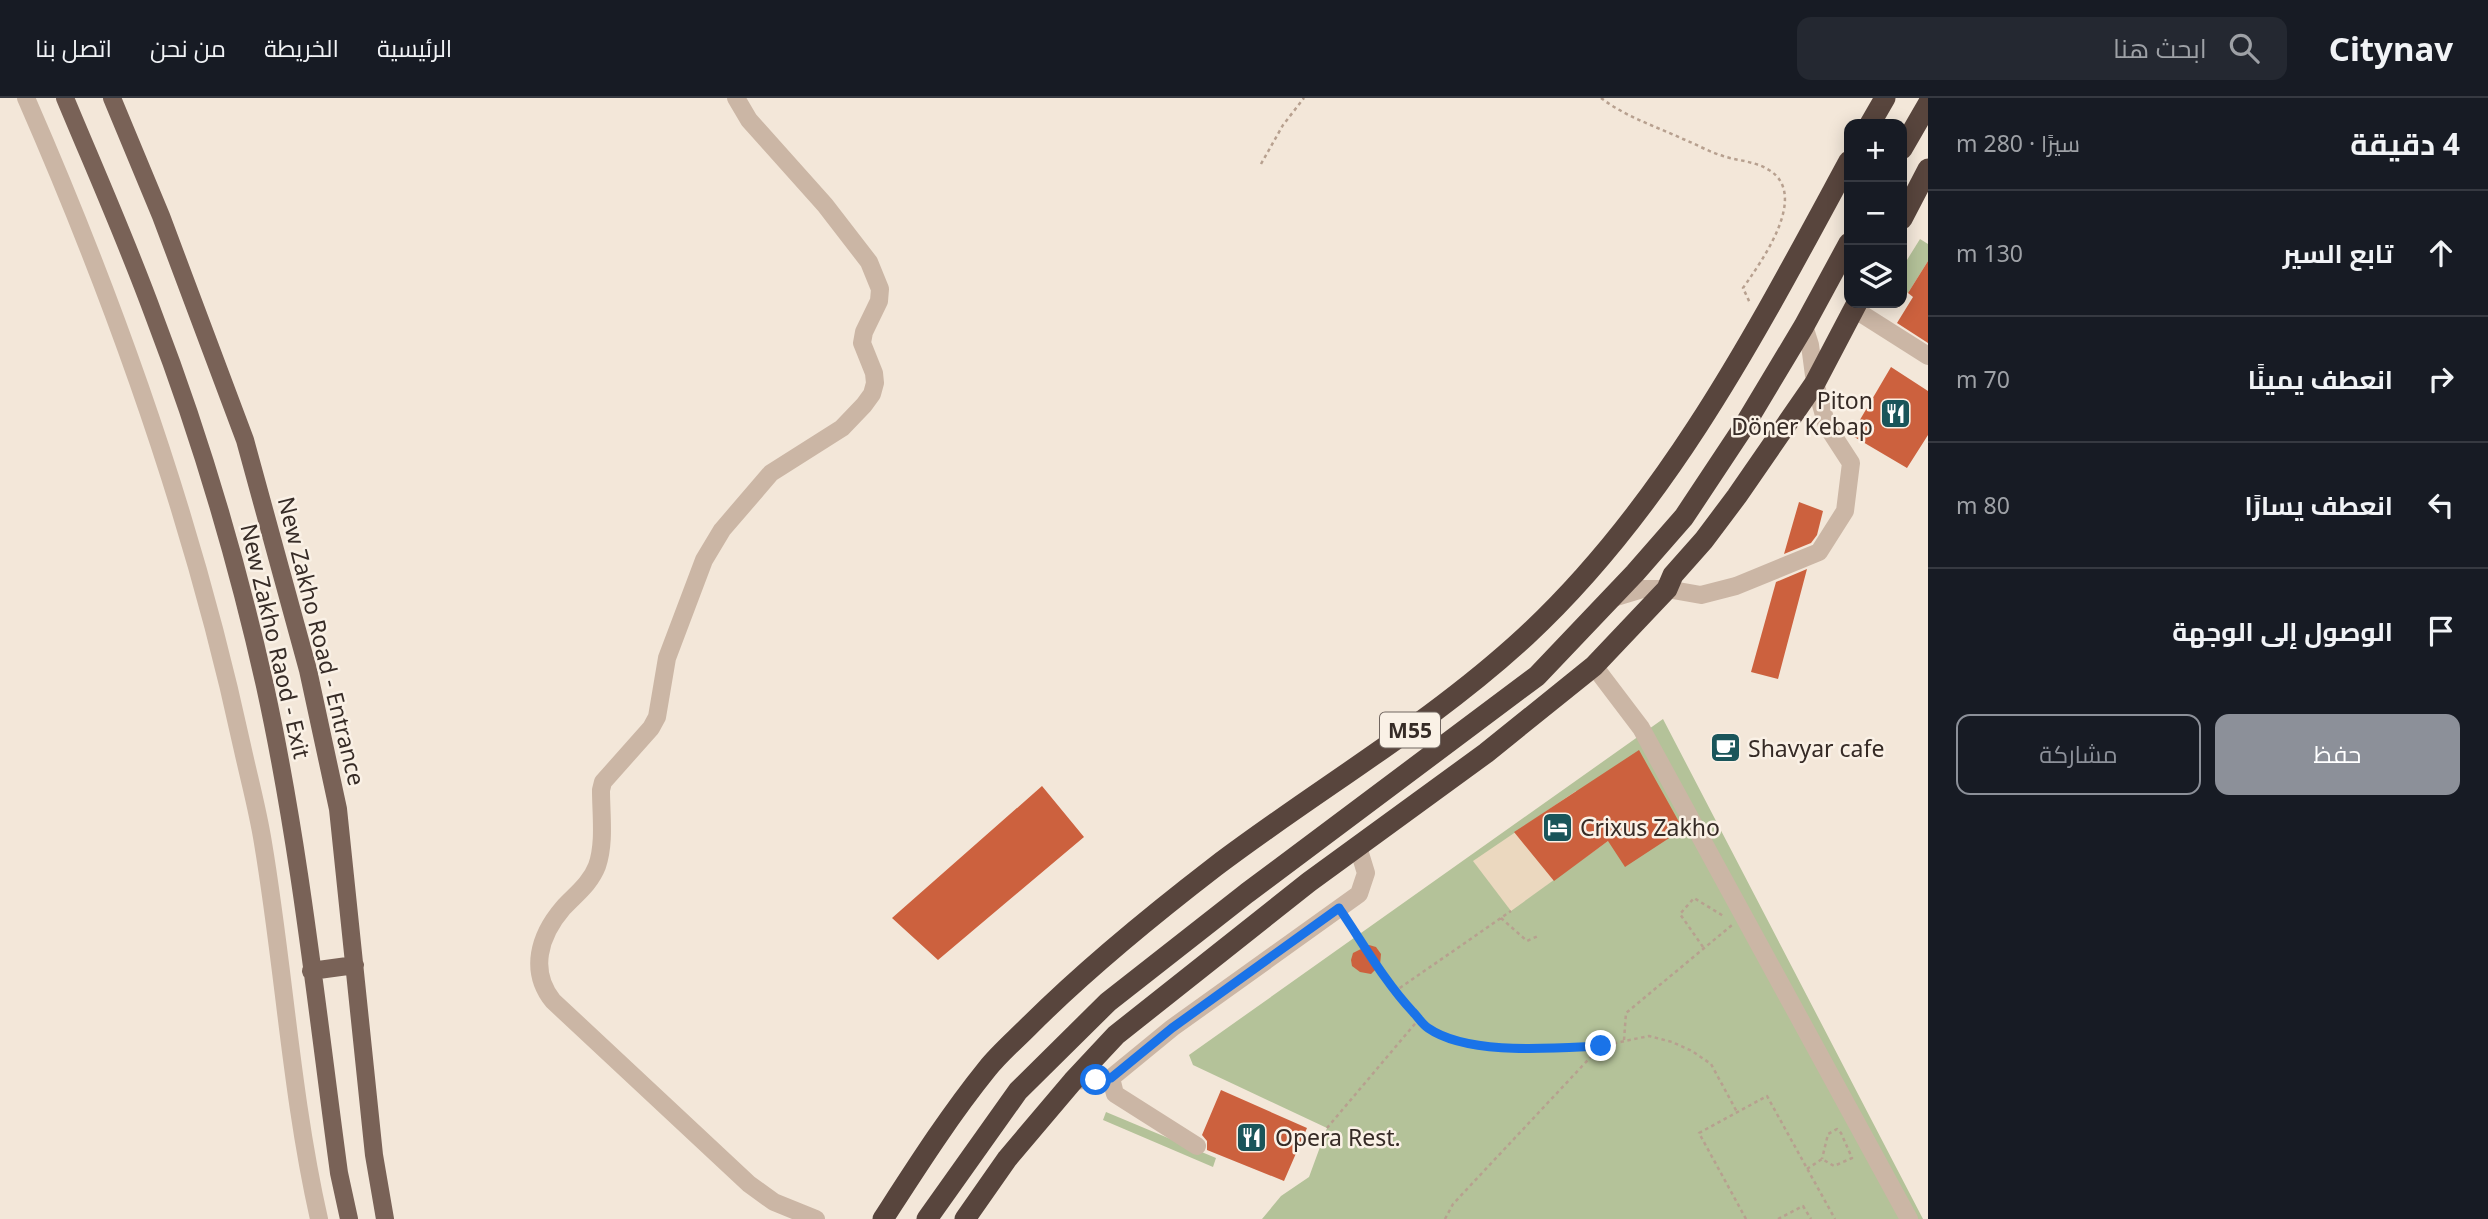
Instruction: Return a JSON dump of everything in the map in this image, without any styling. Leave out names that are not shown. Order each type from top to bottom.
[{"type":"highway","points":[[1873,119],[1885,98]]},
{"type":"highway","points":[[1907,140],[1928,104]]},
{"type":"highway","points":[[1907,209],[1928,169]]},
{"type":"highway","name":"M55","points":[[884,1219],[928,1150],[988,1067],[1069,985],[1217,865],[1388,747],[1472,682],[1528,634],[1597,563],[1649,499],[1707,412],[1764,319],[1844,170]]},
{"type":"highway","name":"M55","points":[[927,1219],[1018,1091],[1108,1002],[1247,893],[1537,676],[1610,599],[1684,517],[1741,431],[1804,326],[1848,245]]},
{"type":"highway","points":[[965,1219],[1007,1159],[1116,1035],[1309,882],[1486,753],[1594,666],[1667,589],[1673,575],[1737,496],[1815,383],[1854,308]]},
{"type":"highway","points":[[982,1140],[1007,1159]]},
{"type":"main road","name":"New Zakho Raod - Exit","points":[[65,98],[155,317],[226,532],[267,700],[300,883],[339,1173],[349,1219]]},
{"type":"main road","name":"New Zakho Road - Entrance","points":[[112,98],[161,216],[245,440],[308,670],[338,809],[374,1155],[384,1219]]},
{"type":"main road","points":[[311,971],[355,965]]},
{"type":"street","points":[[26,98],[90,256],[150,417],[180,509],[226,674],[263,842],[303,1145],[319,1219]]},
{"type":"street","points":[[736,98],[749,120],[825,205],[873,269],[880,289],[879,301],[864,332],[862,343],[874,373],[875,383],[872,394],[864,405],[842,428],[771,473],[722,530],[704,560],[667,658],[657,717],[651,728],[603,782],[601,849],[596,868],[586,886],[560,911],[551,924],[541,945],[538,963],[542,984],[553,1002],[749,1184],[774,1202],[816,1219]]},
{"type":"street","points":[[1858,308],[1928,356]]},
{"type":"street","points":[[1610,599],[1643,589],[1701,594],[1736,586],[1819,552],[1846,511],[1851,463],[1827,426],[1804,326]]},
{"type":"street","points":[[1594,666],[1641,728],[1909,1219]]},
{"type":"street","points":[[1073,1081],[1111,1078],[1172,1028],[1359,894],[1366,873],[1358,847]]},
{"type":"street","points":[[1111,1078],[1115,1094],[1197,1146]]},
{"type":"path","points":[[1261,164],[1283,125],[1304,98]]},
{"type":"path","points":[[1601,98],[1636,119],[1722,156],[1769,169],[1780,179],[1785,194],[1777,233],[1761,263],[1743,288],[1746,298],[1764,319]]},
{"type":"path","points":[[1624,1040],[1626,1013],[1704,948],[1734,923],[1694,898],[1680,914],[1704,948]]},
{"type":"path","points":[[1339,908],[1394,992],[1427,1028],[1460,1042],[1534,1049],[1601,1046],[1648,1036],[1672,1042],[1692,1051],[1711,1065],[1737,1112]]},
{"type":"path","points":[[1394,992],[1511,911]]},
{"type":"path","points":[[1502,918],[1527,941],[1538,936]]},
{"type":"path","points":[[1327,1128],[1419,1019]]},
{"type":"path","points":[[1445,1219],[1452,1204],[1601,1046]]},
{"type":"path","points":[[1746,1219],[1699,1133],[1767,1096],[1835,1219]]},
{"type":"path","points":[[1807,1169],[1822,1159],[1828,1134],[1837,1129],[1852,1158],[1834,1166],[1822,1159]]},
{"type":"path","points":[[1778,1219],[1803,1206],[1811,1219]]},
{"type":"green space","points":[[1920,239],[1928,244],[1928,261],[1908,293],[1907,292],[1907,260]]},
{"type":"green space","points":[[1663,719],[1923,1219],[1262,1219],[1281,1196],[1309,1177],[1327,1128],[1193,1065],[1189,1055]]},
{"type":"green space","points":[[1106,1112],[1216,1158],[1213,1167],[1103,1120]]},
{"type":"shaded area","points":[[1576,791],[1608,841],[1511,911],[1473,861]]},
{"type":"building","points":[[1928,261],[1928,343],[1897,323],[1913,297],[1908,293]]},
{"type":"building","name":"Piton Döner Kebap","points":[[1891,367],[1928,391],[1928,435],[1907,468],[1851,435]]},
{"type":"building","points":[[1799,502],[1823,511],[1817,535],[1811,543],[1784,554]]},
{"type":"building","points":[[1807,569],[1778,679],[1751,672],[1776,582]]},
{"type":"building","points":[[1639,750],[1683,829],[1625,867],[1608,841],[1554,881],[1514,832]]},
{"type":"building","points":[[1042,786],[1084,837],[938,960],[892,918]]},
{"type":"building","points":[[1369,945],[1376,947],[1381,954],[1380,965],[1371,974],[1360,972],[1352,966],[1351,960],[1353,953]]},
{"type":"building","name":"Opera Rest.","points":[[1221,1090],[1307,1128],[1284,1181],[1207,1150],[1207,1141],[1202,1135]]},
{"type":"place","name":"Piton Döner Kebap","points":[[1896,413]]},
{"type":"place","name":"Shavyar cafe","points":[[1725,748]]},
{"type":"place","name":"Crixus Zakho","points":[[1557,827]]},
{"type":"place","name":"Opera Rest.","points":[[1252,1137]]},
{"type":"route","points":[[1096,1080],[1111,1078],[1172,1028],[1339,908],[1394,992],[1427,1028],[1460,1042],[1495,1046],[1534,1049],[1601,1046]]}]
